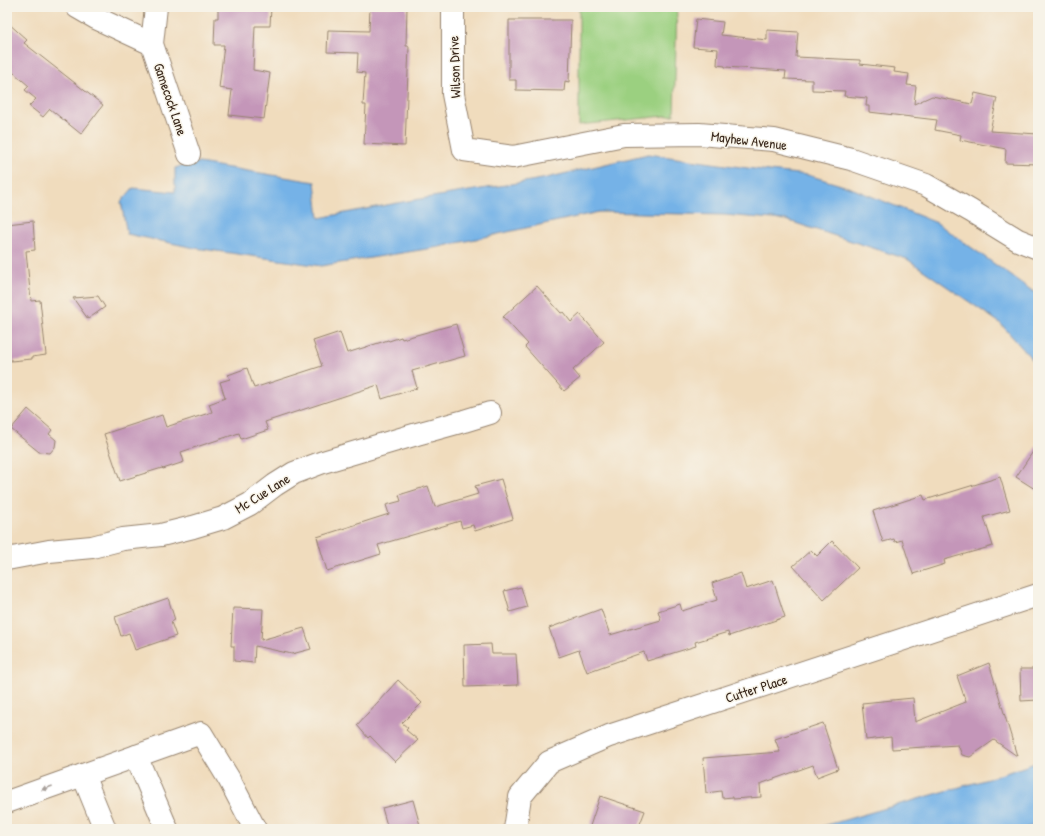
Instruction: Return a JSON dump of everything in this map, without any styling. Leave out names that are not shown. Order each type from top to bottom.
[{"type":"street","name":"Gamecock Lane","points":[[77,7],[96,18],[152,44]]},
{"type":"street","name":"Gamecock Lane","points":[[156,7],[152,44],[189,154]]},
{"type":"street","name":"Wilson Drive","points":[[454,7],[453,94],[464,150]]},
{"type":"street","name":"Mayhew Avenue","points":[[464,150],[512,157],[624,136],[699,134],[774,140],[851,159],[926,185],[1018,240],[1038,248]]},
{"type":"street","name":"Mc Cue Lane","points":[[7,560],[49,551],[92,546],[123,539],[161,535],[193,527],[222,518],[250,504],[294,473],[323,462],[490,413]]},
{"type":"street","name":"Cutter Place","points":[[515,829],[520,797],[549,762],[609,736],[1038,595]]},
{"type":"street","points":[[7,802],[201,733],[229,779],[255,829]]},
{"type":"street","points":[[136,756],[167,829]]},
{"type":"street","points":[[84,775],[105,829]]},
{"type":"green space","points":[[579,7],[677,7],[674,115],[579,125]]},
{"type":"water","points":[[648,154],[808,175],[851,188],[937,223],[1038,295],[1038,366],[1000,323],[907,259],[786,220],[724,215],[599,212],[439,247],[321,266],[195,248],[127,234],[121,202],[133,188],[175,192],[175,168],[193,162],[315,182],[319,218],[408,201],[542,179]]},
{"type":"water","points":[[1038,762],[1038,824],[1023,829],[813,829],[988,779]]},
{"type":"building","points":[[218,7],[271,7],[270,26],[255,26],[253,70],[270,73],[264,119],[229,115],[232,90],[219,88],[224,45],[214,45],[215,18],[218,18]]},
{"type":"building","points":[[370,7],[407,7],[406,46],[409,46],[405,146],[364,144],[366,105],[363,105],[365,73],[357,72],[358,53],[327,52],[328,30],[369,31]]},
{"type":"building","points":[[696,19],[723,22],[721,35],[767,40],[767,30],[798,32],[796,57],[860,60],[860,64],[895,68],[894,72],[909,74],[907,85],[916,86],[914,104],[932,96],[972,104],[975,93],[997,98],[990,131],[1038,134],[1038,164],[1005,163],[1006,149],[960,140],[961,135],[935,130],[937,120],[869,112],[869,106],[866,106],[867,98],[844,96],[845,91],[812,90],[812,80],[785,79],[786,71],[725,67],[717,65],[718,49],[693,47]]},
{"type":"building","points":[[509,20],[571,20],[569,82],[565,81],[564,91],[516,90],[516,80],[509,80]]},
{"type":"building","points":[[7,22],[27,40],[24,43],[103,105],[81,134],[50,109],[43,117],[29,106],[36,99],[25,90],[29,86],[7,67]]},
{"type":"building","points":[[33,221],[35,250],[26,251],[31,301],[40,300],[46,355],[32,357],[32,359],[11,361],[11,359],[7,359],[7,224]]},
{"type":"building","points":[[537,286],[571,322],[580,314],[604,342],[573,370],[580,378],[564,391],[525,347],[528,344],[503,317]]},
{"type":"building","points":[[98,296],[105,307],[88,319],[73,298]]},
{"type":"building","points":[[456,324],[465,356],[412,371],[417,388],[382,399],[378,385],[265,422],[268,430],[241,439],[239,433],[181,452],[184,462],[120,481],[104,434],[162,415],[166,427],[212,412],[209,404],[225,398],[220,382],[230,379],[228,375],[247,368],[254,388],[322,366],[313,341],[340,332],[347,353],[388,340],[401,337],[402,339]]},
{"type":"building","points":[[28,409],[52,430],[49,434],[56,440],[55,447],[50,453],[39,452],[11,429]]},
{"type":"building","points":[[1038,444],[1038,491],[1016,477]]},
{"type":"building","points":[[1000,477],[1010,510],[984,517],[993,546],[944,560],[945,564],[913,574],[902,540],[895,542],[894,539],[883,542],[873,511],[923,495],[925,500]]},
{"type":"building","points":[[501,479],[513,519],[475,531],[473,525],[462,528],[460,521],[378,545],[381,554],[327,571],[317,537],[389,514],[386,505],[401,501],[399,495],[428,486],[435,507],[478,494],[475,486]]},
{"type":"building","points":[[832,541],[858,568],[824,600],[793,566],[811,550],[817,556]]},
{"type":"building","points":[[741,573],[746,589],[773,580],[785,617],[729,636],[728,632],[695,642],[696,646],[647,661],[644,652],[587,672],[579,650],[559,657],[549,628],[601,609],[610,635],[661,620],[658,611],[680,604],[682,611],[717,600],[712,583]]},
{"type":"building","points":[[521,587],[527,607],[510,612],[504,591]]},
{"type":"building","points":[[168,598],[175,620],[171,622],[176,636],[135,650],[129,633],[121,636],[115,617]]},
{"type":"building","points":[[233,608],[263,609],[261,640],[304,628],[311,649],[292,654],[255,646],[254,663],[234,661],[234,646],[231,646]]},
{"type":"building","points":[[491,644],[492,654],[516,654],[518,685],[465,687],[464,645]]},
{"type":"building","points":[[989,663],[1017,756],[994,740],[970,757],[962,755],[958,745],[892,749],[891,737],[866,740],[862,703],[913,698],[915,722],[966,702],[957,676]]},
{"type":"building","points":[[1020,669],[1038,669],[1038,700],[1021,701]]},
{"type":"building","points":[[398,680],[422,703],[402,723],[408,728],[406,730],[418,740],[395,762],[370,736],[368,738],[357,725]]},
{"type":"building","points":[[823,723],[838,769],[817,777],[813,765],[760,784],[761,797],[733,799],[733,797],[722,798],[721,791],[706,793],[703,758],[780,752],[775,739]]},
{"type":"building","points":[[600,796],[645,811],[638,829],[589,829]]},
{"type":"building","points":[[413,800],[421,829],[388,829],[382,808]]}]
